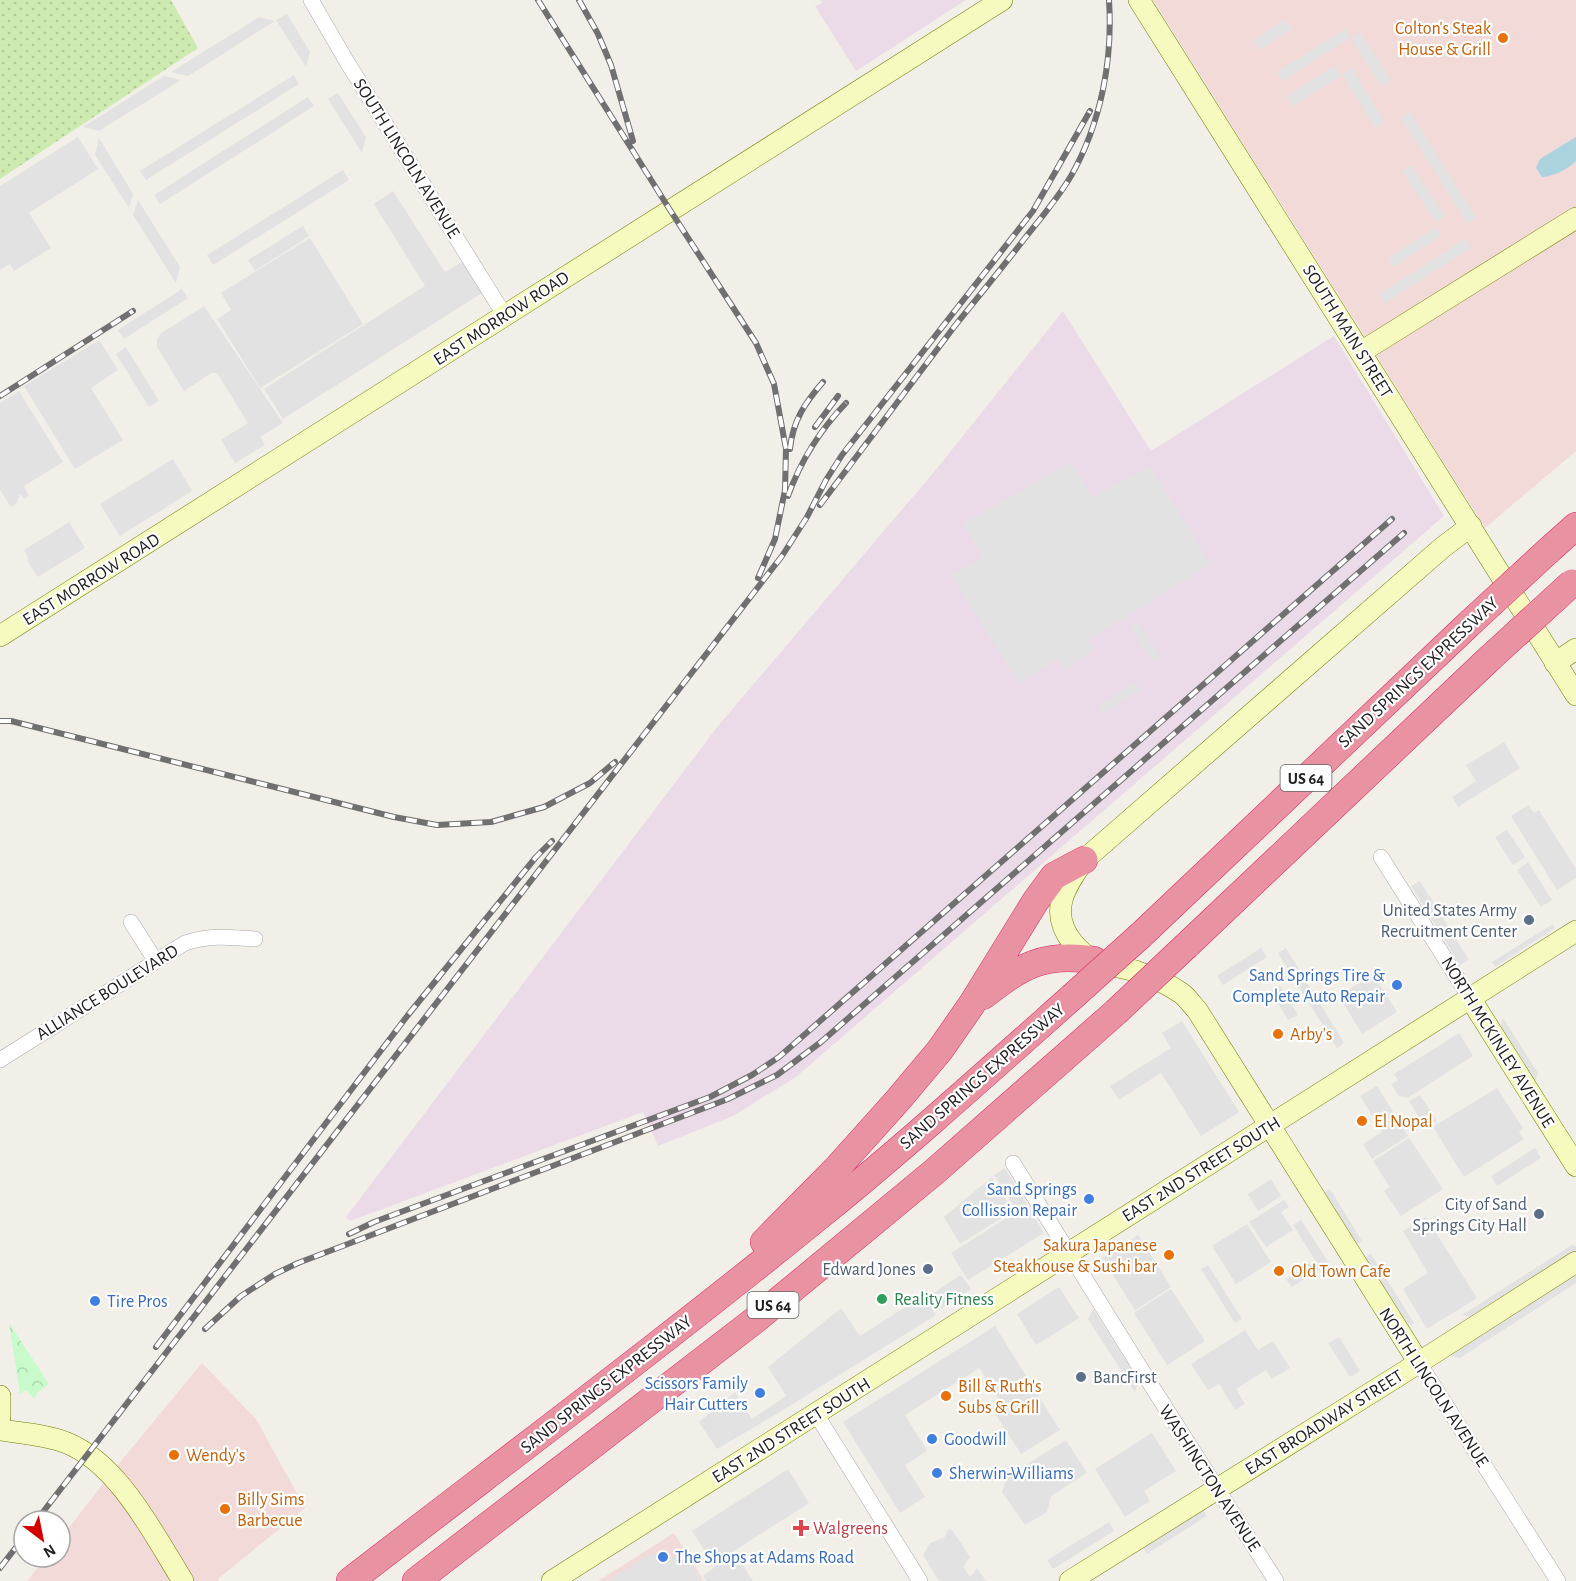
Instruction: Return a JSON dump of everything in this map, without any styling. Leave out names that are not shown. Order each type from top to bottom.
[{"type":"highway","name":"SAND SPRINGS EXPRESSWAY","points":[[350,1581],[688,1320],[841,1198],[955,1101],[1141,935],[1471,622],[1576,526]]},
{"type":"highway","name":"US 64","points":[[416,1581],[763,1313],[934,1172],[1116,1012],[1574,581]]},
{"type":"highway","points":[[688,1320],[837,1168],[892,1108],[940,1050],[1054,876],[1084,860]]},
{"type":"highway","points":[[972,1004],[1003,980],[1036,963],[1069,956],[1094,960]]},
{"type":"main road","name":"EAST MORROW ROAD","points":[[0,636],[1002,0]]},
{"type":"main road","name":"SOUTH MAIN STREET","points":[[1139,0],[1576,695]]},
{"type":"main road","points":[[1361,352],[1576,218]]},
{"type":"main road","points":[[1094,960],[1077,948],[1068,938],[1060,913],[1060,903],[1068,882],[1084,860],[1443,547],[1471,526]]},
{"type":"main road","points":[[1555,663],[1576,649]]},
{"type":"main road","name":"EAST 2ND STREET SOUTH","points":[[552,1581],[1576,931]]},
{"type":"main road","name":"NORTH LINCOLN AVENUE","points":[[1094,960],[1137,972],[1165,985],[1182,994],[1197,1010],[1419,1363]]},
{"type":"main road","name":"NORTH MCKINLEY AVENUE","points":[[1470,998],[1576,1166]]},
{"type":"main road","name":"EAST BROADWAY STREET","points":[[1070,1581],[1576,1262]]},
{"type":"main road","points":[[0,1396],[0,1417]]},
{"type":"main road","points":[[0,1430],[65,1442],[97,1459],[115,1478],[183,1581]]},
{"type":"street","name":"SOUTH LINCOLN AVENUE","points":[[311,0],[505,316]]},
{"type":"street","name":"NORTH MCKINLEY AVENUE","points":[[1381,857],[1470,998]]},
{"type":"street","points":[[131,922],[155,960]]},
{"type":"street","name":"ALLIANCE BOULEVARD","points":[[0,1060],[185,943],[201,937],[255,939]]},
{"type":"street","name":"WASHINGTON AVENUE","points":[[1013,1163],[1276,1581]]},
{"type":"street","name":"NORTH LINCOLN AVENUE","points":[[1419,1363],[1558,1581]]},
{"type":"street","points":[[816,1414],[920,1581]]},
{"type":"shaded area","points":[[820,0],[966,0],[856,71],[815,6],[822,3]]},
{"type":"shaded area","points":[[1153,0],[1576,0],[1576,451],[1485,528]]},
{"type":"shaded area","points":[[287,14],[310,52],[306,67],[276,20]]},
{"type":"shaded area","points":[[259,17],[275,21],[188,76],[171,72]]},
{"type":"shaded area","points":[[1285,19],[1292,29],[1259,50],[1253,40]]},
{"type":"shaded area","points":[[1345,29],[1350,38],[1283,81],[1277,72]]},
{"type":"shaded area","points":[[1360,32],[1391,80],[1381,86],[1351,38]]},
{"type":"shaded area","points":[[1334,66],[1341,76],[1293,106],[1287,96]]},
{"type":"shaded area","points":[[1352,68],[1384,122],[1375,128],[1342,74]]},
{"type":"shaded area","points":[[294,75],[299,84],[146,180],[140,171]]},
{"type":"shaded area","points":[[164,76],[181,80],[99,131],[83,127]]},
{"type":"shaded area","points":[[338,93],[366,137],[362,153],[328,99]]},
{"type":"shaded area","points":[[308,97],[314,106],[160,204],[154,195]]},
{"type":"shaded area","points":[[1410,112],[1476,218],[1467,223],[1401,118]]},
{"type":"shaded area","points":[[78,137],[98,169],[29,213],[51,248],[14,271],[10,264],[0,270],[0,186]]},
{"type":"shaded area","points":[[99,138],[133,194],[129,208],[95,155]]},
{"type":"shaded area","points":[[1411,165],[1445,216],[1436,222],[1402,171]]},
{"type":"shaded area","points":[[343,170],[349,180],[213,265],[207,255]]},
{"type":"shaded area","points":[[393,191],[445,272],[462,262],[482,293],[283,419],[264,389],[425,286],[374,204]]},
{"type":"shaded area","points":[[138,200],[180,267],[176,283],[133,215]]},
{"type":"shaded area","points":[[303,226],[309,236],[255,271],[248,260]]},
{"type":"shaded area","points":[[1436,227],[1441,236],[1393,267],[1388,258]]},
{"type":"shaded area","points":[[310,238],[363,324],[260,388],[217,319],[231,310],[221,293]]},
{"type":"shaded area","points":[[1465,239],[1471,248],[1385,303],[1379,294]]},
{"type":"shaded area","points":[[182,289],[188,298],[124,339],[118,330]]},
{"type":"shaded area","points":[[204,306],[283,423],[260,437],[265,445],[235,463],[221,440],[248,423],[217,373],[211,373],[184,391],[157,347],[160,334]]},
{"type":"shaded area","points":[[1063,311],[1151,451],[1334,336],[1444,516],[796,1077],[733,1116],[658,1146],[643,1112],[350,1221],[346,1217],[718,726],[934,472]]},
{"type":"shaded area","points":[[99,340],[118,370],[91,388],[123,440],[75,469],[24,386]]},
{"type":"shaded area","points":[[126,347],[159,401],[149,407],[116,354]]},
{"type":"shaded area","points":[[19,391],[63,462],[24,486],[29,496],[24,499],[20,494],[16,504],[11,507],[0,490],[0,403]]},
{"type":"shaded area","points":[[173,459],[192,491],[120,536],[100,504]]},
{"type":"shaded area","points":[[1070,463],[1092,497],[1150,466],[1210,564],[1087,641],[1093,651],[1064,670],[1058,659],[1019,683],[951,575],[983,557],[963,524]]},
{"type":"shaded area","points":[[69,522],[85,548],[38,577],[27,561],[29,559],[24,550]]},
{"type":"shaded area","points":[[1138,623],[1160,656],[1152,661],[1130,628]]},
{"type":"shaded area","points":[[1135,682],[1140,690],[1103,714],[1098,706]]},
{"type":"shaded area","points":[[1504,742],[1520,768],[1458,807],[1452,797],[1476,781],[1466,765]]},
{"type":"shaded area","points":[[1528,805],[1534,813],[1539,810],[1576,869],[1576,878],[1557,890],[1511,816]]},
{"type":"shaded area","points":[[1507,830],[1525,857],[1513,865],[1495,837]]},
{"type":"shaded area","points":[[1528,862],[1552,900],[1541,907],[1517,870]]},
{"type":"shaded area","points":[[1420,881],[1469,960],[1460,965],[1411,886]]},
{"type":"shaded area","points":[[1553,924],[1555,928],[1495,967],[1492,962]]},
{"type":"shaded area","points":[[1261,948],[1267,957],[1223,985],[1217,976]]},
{"type":"shaded area","points":[[1286,948],[1344,1043],[1337,1048],[1278,953]]},
{"type":"shaded area","points":[[1373,974],[1397,1012],[1362,1034],[1339,996]]},
{"type":"shaded area","points":[[1280,986],[1298,1015],[1288,1020],[1271,991]]},
{"type":"shaded area","points":[[1503,1018],[1538,1073],[1534,1086],[1500,1031]]},
{"type":"shaded area","points":[[1182,1021],[1239,1112],[1201,1136],[1161,1073],[1119,1100],[1110,1086],[1171,1048],[1162,1033]]},
{"type":"shaded area","points":[[1459,1033],[1473,1056],[1407,1098],[1399,1096],[1391,1084],[1398,1080],[1394,1074]]},
{"type":"shaded area","points":[[1377,1086],[1408,1136],[1372,1159],[1363,1144],[1382,1132],[1360,1096]]},
{"type":"shaded area","points":[[1497,1088],[1523,1128],[1519,1132],[1524,1139],[1464,1177],[1433,1127]]},
{"type":"shaded area","points":[[1420,1095],[1437,1121],[1425,1128],[1409,1101]]},
{"type":"shaded area","points":[[1409,1138],[1443,1189],[1401,1216],[1384,1191],[1390,1187],[1373,1161]]},
{"type":"shaded area","points":[[1535,1148],[1541,1158],[1497,1186],[1491,1176]]},
{"type":"shaded area","points":[[1005,1168],[1027,1204],[1016,1210],[994,1175]]},
{"type":"shaded area","points":[[992,1177],[1013,1211],[960,1244],[944,1217]]},
{"type":"shaded area","points":[[1271,1179],[1281,1196],[1258,1211],[1248,1194]]},
{"type":"shaded area","points":[[1330,1189],[1362,1241],[1354,1246],[1322,1194]]},
{"type":"shaded area","points":[[1284,1200],[1289,1207],[1281,1212],[1293,1230],[1266,1247],[1249,1222]]},
{"type":"shaded area","points":[[1027,1205],[1044,1233],[968,1280],[951,1253]]},
{"type":"shaded area","points":[[1426,1217],[1477,1298],[1427,1329],[1403,1289],[1428,1273],[1403,1231]]},
{"type":"shaded area","points":[[1301,1220],[1329,1263],[1292,1287],[1286,1279],[1315,1260],[1293,1225]]},
{"type":"shaded area","points":[[1247,1224],[1271,1262],[1236,1284],[1212,1246]]},
{"type":"shaded area","points":[[1138,1235],[1171,1287],[1135,1310],[1102,1258]]},
{"type":"shaded area","points":[[1572,1245],[1576,1246],[1576,1254],[1474,1318],[1462,1315]]},
{"type":"shaded area","points":[[1371,1254],[1414,1323],[1406,1328],[1363,1259]]},
{"type":"shaded area","points":[[1208,1265],[1242,1319],[1235,1323],[1201,1269]]},
{"type":"shaded area","points":[[1576,1272],[1576,1283],[1460,1358],[1446,1355]]},
{"type":"shaded area","points":[[961,1275],[971,1289],[939,1310],[930,1295]]},
{"type":"shaded area","points":[[1059,1287],[1079,1318],[1036,1345],[1017,1314]]},
{"type":"shaded area","points":[[1171,1289],[1205,1341],[1167,1365],[1134,1313]]},
{"type":"shaded area","points":[[923,1296],[936,1315],[717,1449],[699,1422],[735,1392],[752,1419],[786,1396],[768,1367],[841,1308],[860,1336]]},
{"type":"shaded area","points":[[1093,1309],[1139,1381],[1135,1392],[1088,1319]]},
{"type":"shaded area","points":[[995,1326],[1060,1430],[1021,1454],[996,1415],[1005,1409],[979,1368],[905,1415],[927,1451],[905,1465],[925,1497],[900,1513],[843,1422]]},
{"type":"shaded area","points":[[1245,1330],[1258,1350],[1273,1341],[1290,1368],[1272,1379],[1266,1370],[1236,1389],[1245,1404],[1235,1410],[1219,1384],[1208,1390],[1191,1364]]},
{"type":"shaded area","points":[[1339,1337],[1360,1371],[1350,1377],[1328,1343]]},
{"type":"shaded area","points":[[202,1363],[256,1419],[305,1508],[218,1579],[219,1581],[27,1581],[36,1569],[72,1569],[72,1524]]},
{"type":"shaded area","points":[[1152,1433],[1176,1471],[1144,1491],[1150,1501],[1125,1517],[1095,1469]]},
{"type":"shaded area","points":[[1066,1440],[1087,1473],[1051,1496],[1047,1512],[1025,1525],[1002,1492],[1007,1477]]},
{"type":"shaded area","points":[[788,1469],[809,1503],[734,1551],[753,1581],[706,1581],[703,1576],[715,1567],[692,1531]]},
{"type":"shaded area","points":[[1203,1509],[1207,1516],[1147,1554],[1142,1546]]},
{"type":"shaded area","points":[[1109,1522],[1114,1531],[1053,1569],[1047,1560]]},
{"type":"shaded area","points":[[948,1529],[953,1531],[970,1557],[963,1567],[970,1577],[977,1568],[986,1581],[939,1581],[923,1555],[930,1543],[945,1537]]},
{"type":"shaded area","name":"The Shops at Adams Road","points":[[674,1533],[704,1581],[598,1581]]},
{"type":"shaded area","name":"The Shops at Adams Road","points":[[650,1554],[688,1559],[702,1581],[607,1581]]},
{"type":"green space","points":[[0,0],[171,0],[198,48],[0,179]]},
{"type":"green space","points":[[9,1323],[49,1384],[38,1392],[34,1399],[26,1390],[20,1394]]},
{"type":"water","points":[[1576,137],[1576,161],[1560,172],[1542,177],[1536,168],[1540,159]]},
{"type":"railway","points":[[538,0],[756,343],[774,384],[786,449],[785,490],[775,539],[758,578]]},
{"type":"railway","points":[[579,0],[598,34],[611,65],[633,141]]},
{"type":"railway","points":[[820,505],[954,327],[1049,208],[1071,176],[1090,135],[1103,91],[1109,45],[1109,0]]},
{"type":"railway","points":[[45,1509],[782,556],[842,455],[1033,211],[1090,111]]},
{"type":"railway","points":[[0,396],[133,311]]},
{"type":"railway","points":[[790,449],[794,429],[801,412],[823,382]]},
{"type":"railway","points":[[815,427],[838,396]]},
{"type":"railway","points":[[788,496],[812,446],[846,403]]},
{"type":"railway","points":[[349,1234],[374,1222],[710,1097],[752,1075],[779,1057],[1392,519]]},
{"type":"railway","points":[[205,1329],[241,1296],[275,1274],[298,1263],[728,1099],[777,1075],[821,1042],[1404,533]]},
{"type":"railway","points":[[0,721],[11,721],[394,817],[437,825],[491,822],[544,807],[590,783],[615,762]]},
{"type":"railway","points":[[156,1347],[408,1015],[536,857],[552,841]]},
{"type":"railway","points":[[0,1568],[12,1552]]},
{"type":"place","name":"Colton's Steak House & Grill","points":[[1503,38]]},
{"type":"place","name":"United States Army Recruitment Center","points":[[1529,920]]},
{"type":"place","name":"Sand Springs Tire & Complete Auto Repair","points":[[1397,985]]},
{"type":"place","name":"Arby's","points":[[1278,1034]]},
{"type":"place","name":"El Nopal","points":[[1362,1121]]},
{"type":"place","name":"Sand Springs Collission Repair","points":[[1089,1199]]},
{"type":"place","name":"City of Sand Springs City Hall","points":[[1539,1214]]},
{"type":"place","name":"Sakura Japanese Steakhouse & Sushi bar","points":[[1169,1255]]},
{"type":"place","name":"Edward Jones","points":[[928,1269]]},
{"type":"place","name":"Old Town Cafe","points":[[1279,1271]]},
{"type":"place","name":"Reality Fitness","points":[[882,1299]]},
{"type":"place","name":"Tire Pros","points":[[95,1301]]},
{"type":"place","name":"BancFirst","points":[[1081,1377]]},
{"type":"place","name":"Scissors Family Hair Cutters","points":[[760,1393]]},
{"type":"place","name":"Bill & Ruth's Subs & Grill","points":[[946,1396]]},
{"type":"place","name":"Goodwill","points":[[932,1439]]},
{"type":"place","name":"Wendy's","points":[[174,1455]]},
{"type":"place","name":"Sherwin-Williams","points":[[937,1473]]},
{"type":"place","name":"Billy Sims Barbecue","points":[[225,1509]]},
{"type":"place","name":"Walgreens","points":[[801,1528]]},
{"type":"place","name":"The Shops at Adams Road","points":[[663,1557]]}]
